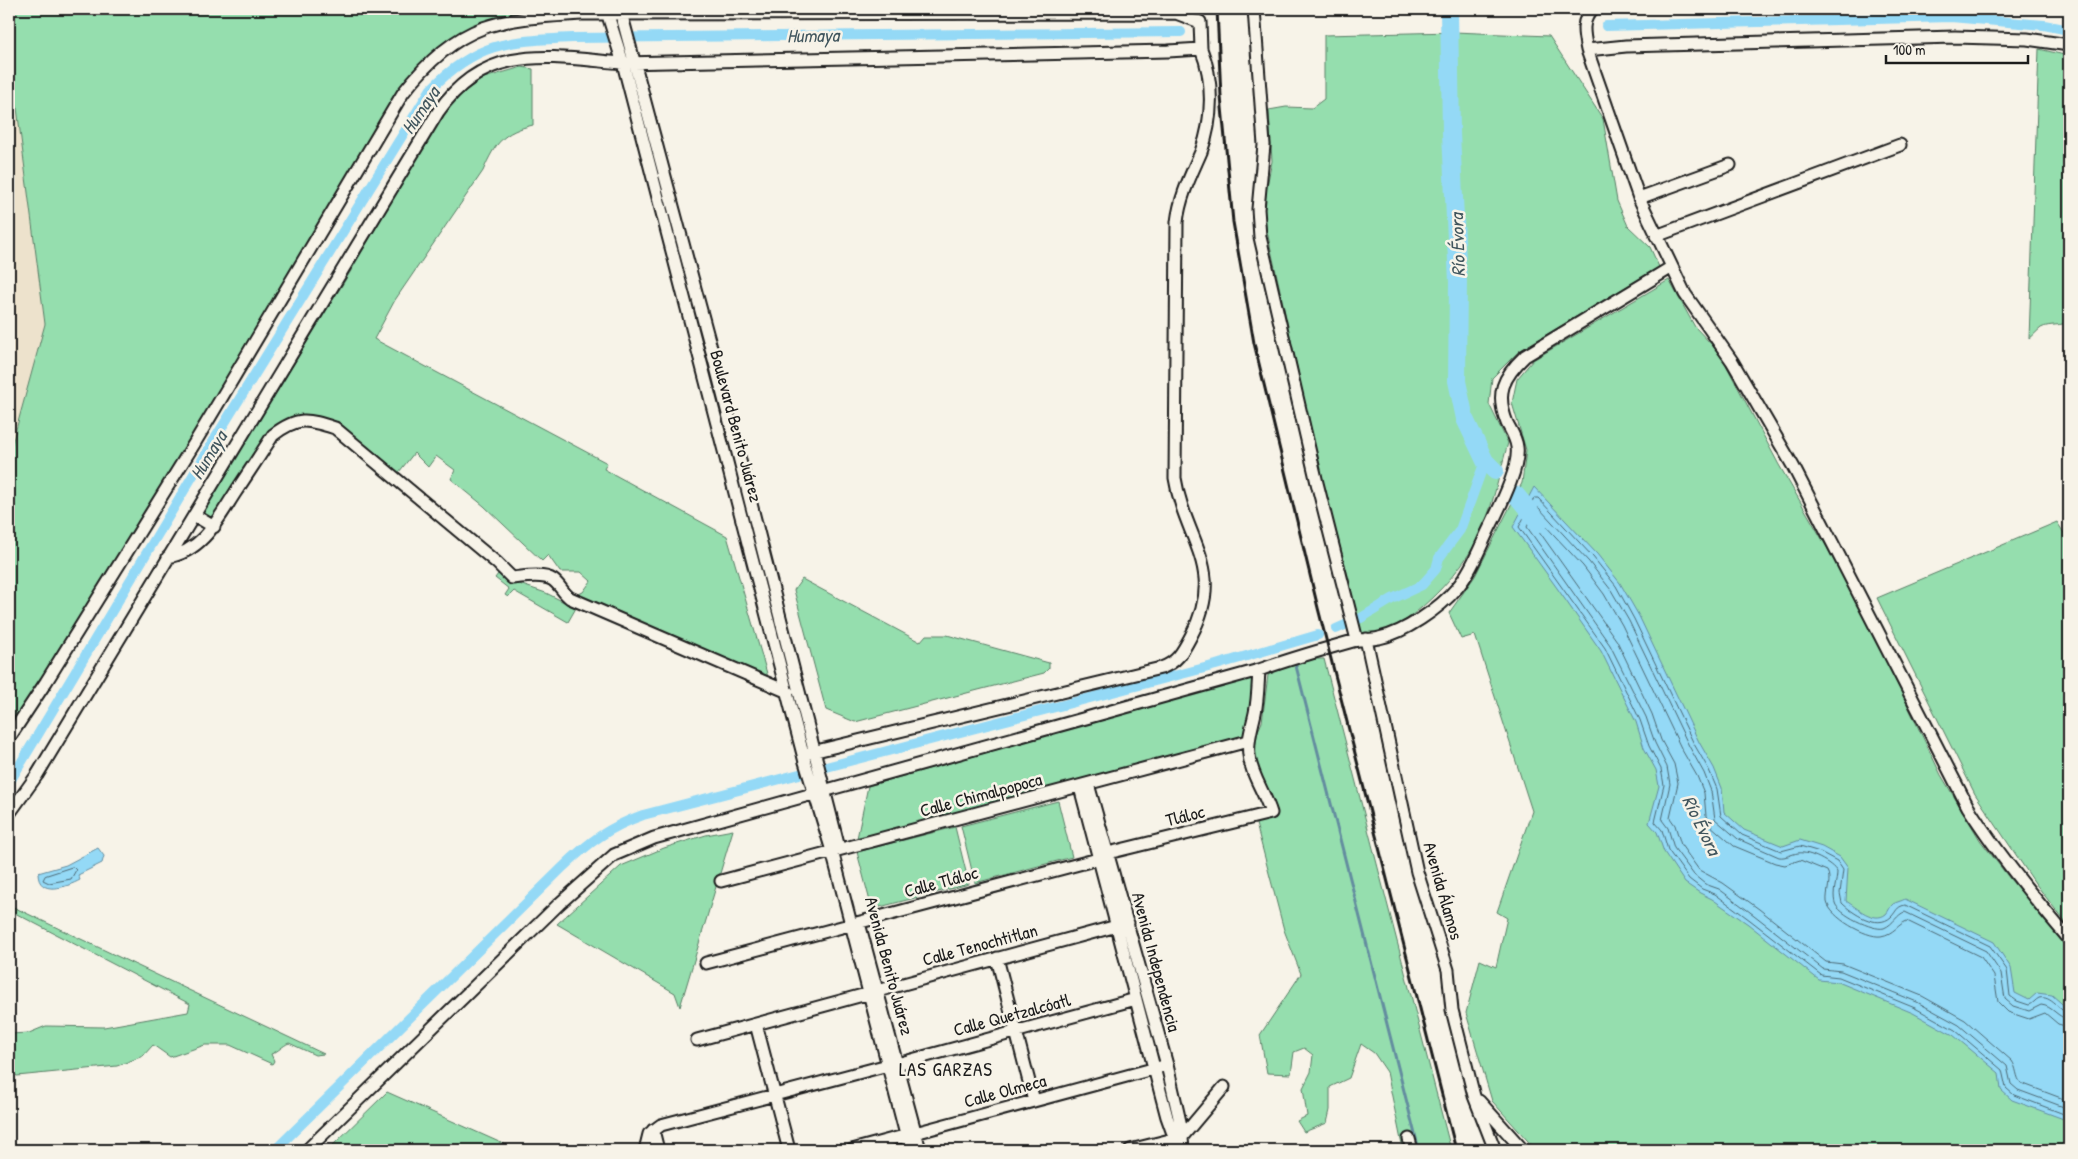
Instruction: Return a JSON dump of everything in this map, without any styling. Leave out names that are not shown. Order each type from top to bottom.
[{"type":"street","points":[[9,738],[194,444],[403,93],[418,74],[440,53],[466,36],[484,28],[517,20],[582,14],[1176,13],[1201,9]]},
{"type":"street","points":[[810,756],[1161,668],[1170,665],[1178,659],[1184,649],[1203,610],[1206,588],[1204,568],[1181,507],[1175,478],[1177,222],[1183,194],[1202,150],[1209,119],[1208,68],[1201,48],[1200,22],[1206,9]]},
{"type":"street","name":"Avenida Álamos","points":[[1254,9],[1264,145],[1258,209],[1260,238],[1317,483],[1362,640],[1417,872],[1448,970],[1452,1010],[1474,1096],[1495,1150]]},
{"type":"street","points":[[1593,9],[1586,16],[1584,25],[1587,50],[1639,198],[1685,294],[1732,361],[1793,466],[1968,807],[2015,874],[2069,939]]},
{"type":"street","points":[[1176,13],[1200,22]]},
{"type":"street","name":"Boulevard Benito Juárez","points":[[608,14],[620,50],[788,692],[810,756]]},
{"type":"street","name":"Boulevard Benito Juárez","points":[[621,14],[636,62],[818,788],[836,851]]},
{"type":"street","points":[[1587,50],[1626,46],[1955,37],[2028,39],[2069,46]]},
{"type":"street","points":[[9,814],[37,775],[303,333],[448,98],[470,78],[486,68],[517,58],[566,58],[623,63],[1158,51],[1201,48]]},
{"type":"street","points":[[1656,236],[1900,146]]},
{"type":"street","points":[[1639,198],[1730,165]]},
{"type":"street","points":[[307,1150],[559,904],[614,855],[654,838],[818,788],[1259,670],[1290,658],[1362,640],[1381,638],[1404,628],[1435,609],[1457,589],[1474,559],[1496,514],[1516,461],[1515,437],[1502,408],[1502,388],[1511,369],[1525,356],[1672,267]]},
{"type":"street","points":[[168,557],[176,556],[195,546],[214,527],[273,435],[287,424],[300,420],[313,421],[335,428],[497,563],[512,578],[542,576],[553,580],[562,593],[570,598],[788,692]]},
{"type":"street","points":[[194,515],[214,527]]},
{"type":"street","points":[[1248,741],[1256,711],[1259,670]]},
{"type":"street","name":"Calle Chimalpopoca","points":[[721,881],[1248,741]]},
{"type":"street","name":"Tláloc","points":[[1103,856],[1271,813],[1264,792],[1251,766],[1248,741]]},
{"type":"street","name":"Avenida Independencia","points":[[1084,786],[1122,924],[1167,1065],[1181,1126],[1178,1138]]},
{"type":"street","name":"Avenida Benito Juárez","points":[[836,851],[911,1134],[920,1150]]},
{"type":"street","name":"Calle Tláloc","points":[[706,963],[1103,856]]},
{"type":"street","name":"Avenida Independencia","points":[[1122,924],[1136,999],[1154,1069],[1167,1117],[1183,1150]]},
{"type":"street","name":"Calle Tenochtitlan","points":[[697,1040],[1122,924]]},
{"type":"street","points":[[997,958],[1034,1101]]},
{"type":"street","name":"Calle Quetzalcóatl","points":[[653,1130],[661,1126],[1136,999]]},
{"type":"street","points":[[756,1024],[789,1150]]},
{"type":"street","name":"Calle Olmeca","points":[[852,1150],[1167,1065]]},
{"type":"street","points":[[1130,1150],[1178,1138],[1224,1087]]},
{"type":"street","points":[[1474,1096],[1523,1150]]},
{"type":"street","points":[[645,1150],[646,1140],[653,1130]]},
{"type":"street","points":[[653,1130],[658,1150]]},
{"type":"street","name":"Avenida Benito Juárez","points":[[910,1150],[911,1134]]},
{"type":"shaded area","points":[[9,46],[45,324],[9,455]]},
{"type":"green space","points":[[9,9],[606,9],[483,27],[417,73],[9,746],[9,455],[45,324],[9,46]]},
{"type":"green space","points":[[1454,32],[1549,36],[1603,119],[1617,201],[1628,226],[1650,247],[1659,267],[1519,351],[1492,378],[1489,404],[1508,443],[1490,507],[1477,541],[1448,581],[1413,615],[1387,630],[1362,635],[1354,612],[1350,583],[1323,485],[1264,218],[1266,191],[1272,161],[1269,110],[1286,107],[1312,108],[1324,99],[1324,35]]},
{"type":"green space","points":[[2039,49],[2069,56],[2069,321],[2041,328],[2029,339]]},
{"type":"green space","points":[[522,67],[533,69],[533,125],[514,131],[496,146],[483,171],[395,300],[374,339],[607,463],[604,469],[727,536],[768,677],[764,681],[572,597],[583,592],[591,581],[581,572],[560,572],[548,555],[542,561],[484,506],[451,479],[455,470],[436,456],[428,467],[414,453],[392,481],[337,432],[292,421],[214,520],[202,513],[352,269],[441,115],[462,93],[484,78]]},
{"type":"green space","points":[[1669,280],[1695,327],[1713,346],[1725,363],[1779,465],[1854,594],[1941,775],[1980,840],[2010,879],[2069,948],[2069,1150],[1536,1150],[1492,1101],[1466,1013],[1480,960],[1496,967],[1507,918],[1497,912],[1532,811],[1475,635],[1461,639],[1449,613],[1475,576],[1522,483],[1526,450],[1512,403],[1517,379],[1533,360]]},
{"type":"green space","points":[[2057,522],[2069,541],[2069,927],[2035,883],[1975,794],[1877,598]]},
{"type":"green space","points":[[498,574],[507,580],[546,593],[576,608],[568,622],[514,591],[508,597],[505,595],[509,589],[495,578]]},
{"type":"green space","points":[[802,579],[920,642],[926,635],[947,635],[1049,663],[1049,668],[1044,673],[855,722],[826,710],[794,590]]},
{"type":"green space","points":[[1302,659],[1324,659],[1451,1150],[1403,1150],[1387,1072],[1374,1053],[1361,1044],[1349,1078],[1330,1087],[1330,1110],[1327,1123],[1304,1132],[1297,1121],[1307,1116],[1303,1088],[1311,1072],[1313,1055],[1304,1048],[1294,1052],[1291,1074],[1267,1073],[1260,1035],[1301,974],[1284,930],[1255,820],[1274,816],[1260,777],[1252,744],[1262,722],[1268,675]]},
{"type":"green space","points":[[1257,676],[1252,715],[1243,738],[856,843],[868,786]]},
{"type":"green space","points":[[1058,801],[1072,857],[975,883],[961,826]]},
{"type":"green space","points":[[955,827],[969,884],[872,909],[857,852]]},
{"type":"green space","points":[[733,830],[680,1007],[675,993],[557,924],[621,866],[664,848],[706,835]]},
{"type":"green space","points":[[9,905],[324,1054],[315,1055],[289,1043],[271,1054],[274,1061],[272,1064],[230,1045],[205,1045],[170,1057],[153,1045],[143,1056],[117,1066],[17,1076],[9,1071],[9,1034],[29,1033],[46,1026],[104,1027],[188,1012],[190,1004],[9,910]]},
{"type":"green space","points":[[387,1092],[517,1150],[328,1150]]},
{"type":"water","points":[[1534,487],[1597,554],[1620,583],[1639,616],[1699,742],[1714,768],[1722,788],[1724,812],[1744,830],[1783,846],[1800,840],[1822,847],[1840,857],[1848,868],[1846,901],[1865,914],[1881,917],[1886,914],[1893,904],[1905,899],[1994,942],[2011,968],[2015,993],[2029,1000],[2037,993],[2052,995],[2069,1010],[2069,1121],[2012,1100],[2001,1090],[1999,1073],[1953,1035],[1913,1013],[1838,982],[1819,980],[1748,924],[1685,883],[1664,852],[1657,832],[1649,823],[1659,786],[1656,770],[1644,748],[1636,722],[1601,651],[1513,527]]},
{"type":"water","points":[[98,848],[104,856],[102,863],[78,875],[80,880],[61,887],[48,888],[39,880],[38,873],[66,865]]},
{"type":"waterway","name":"Río Évora","points":[[1449,9],[1451,133],[1458,282],[1457,381],[1465,419],[1485,461],[1495,471]]},
{"type":"waterway","name":"Humaya","points":[[1606,26],[1951,17],[2044,25],[2069,30]]},
{"type":"waterway","name":"Humaya","points":[[9,783],[216,437],[431,89],[464,61],[480,53],[512,43],[530,40],[573,38],[1181,32]]},
{"type":"waterway","points":[[1336,629],[1361,618],[1392,599],[1422,585],[1436,569],[1439,558],[1460,530],[1485,461]]},
{"type":"waterway","name":"Río Évora","points":[[1516,495],[1539,523]]},
{"type":"waterway","points":[[275,1150],[563,867],[581,850],[609,830],[643,815],[1216,665],[1318,635]]},
{"type":"waterway","points":[[1295,662],[1419,1150]]},
{"type":"railway","points":[[1217,9],[1221,97],[1233,222],[1254,343],[1318,608],[1456,1150]]},
{"type":"district","name":"LAS GARZAS","points":[[946,1069]]}]
